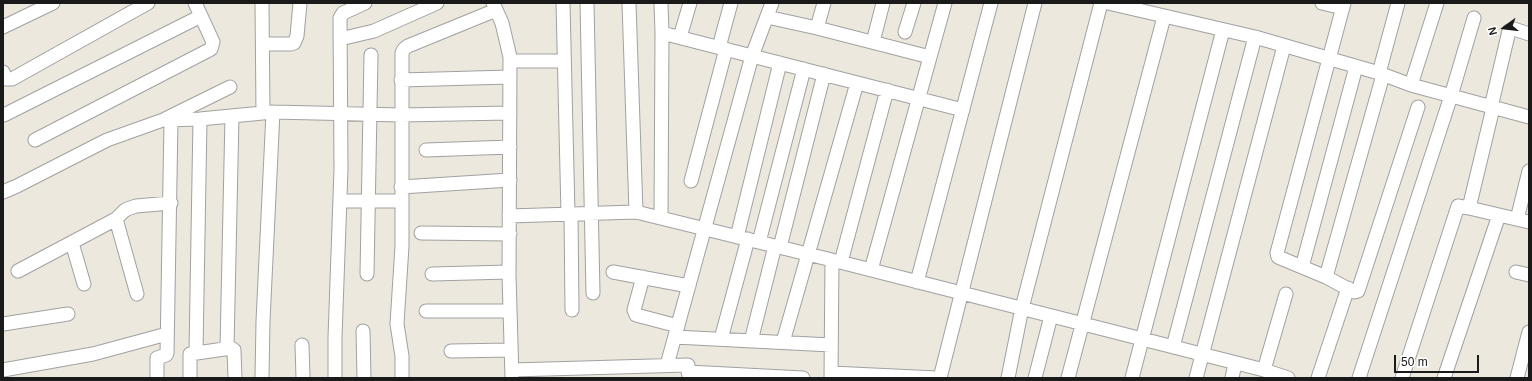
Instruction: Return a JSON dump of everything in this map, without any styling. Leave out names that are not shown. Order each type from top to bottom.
[{"type":"street","points":[[3,27],[53,3]]},
{"type":"street","points":[[3,72],[6,79],[12,79],[148,3]]},
{"type":"street","points":[[35,140],[211,49],[213,42],[195,3]]},
{"type":"street","points":[[262,3],[263,44],[268,113],[262,378]]},
{"type":"street","points":[[263,44],[291,44],[294,42],[297,36],[300,3]]},
{"type":"street","points":[[335,378],[340,201],[340,16],[343,13],[365,3]]},
{"type":"street","points":[[340,39],[374,31],[437,3]]},
{"type":"street","points":[[563,3],[572,310]]},
{"type":"street","points":[[587,3],[594,293]]},
{"type":"street","points":[[629,3],[636,212]]},
{"type":"street","points":[[661,3],[661,218]]},
{"type":"street","points":[[680,37],[690,3]]},
{"type":"street","points":[[690,181],[722,48],[731,3]]},
{"type":"street","points":[[667,365],[752,56],[772,3]]},
{"type":"street","points":[[817,28],[824,3]]},
{"type":"street","points":[[873,42],[884,3]]},
{"type":"street","points":[[905,32],[914,3]]},
{"type":"street","points":[[871,270],[945,3]]},
{"type":"street","points":[[918,282],[991,3]]},
{"type":"street","points":[[940,378],[1035,3]]},
{"type":"street","points":[[1008,378],[1022,308],[1101,3]]},
{"type":"street","points":[[1108,3],[1159,11],[1330,58],[1411,85],[1529,117]]},
{"type":"street","points":[[1322,3],[1344,5],[1277,253],[1278,257],[1326,277],[1354,292],[1358,291],[1418,107]]},
{"type":"street","points":[[1326,277],[1381,74],[1398,3]]},
{"type":"street","points":[[1411,85],[1437,3]]},
{"type":"street","points":[[402,378],[402,356],[397,324],[402,246],[401,58],[404,49],[495,7],[502,22],[510,61],[509,272],[512,374],[688,365],[689,375],[803,378]]},
{"type":"street","points":[[1068,378],[1159,11]]},
{"type":"street","points":[[4,115],[201,16]]},
{"type":"street","points":[[767,17],[817,28],[930,57]]},
{"type":"street","points":[[1359,378],[1451,96],[1474,18]]},
{"type":"street","points":[[1469,208],[1509,31],[1514,29],[1529,34]]},
{"type":"street","points":[[1132,378],[1224,30]]},
{"type":"street","points":[[662,33],[963,110]]},
{"type":"street","points":[[1173,347],[1254,37]]},
{"type":"street","points":[[1196,378],[1284,46]]},
{"type":"street","points":[[367,274],[371,55]]},
{"type":"street","points":[[510,61],[564,61]]},
{"type":"street","points":[[748,239],[780,63]]},
{"type":"street","points":[[1302,267],[1356,67]]},
{"type":"street","points":[[721,339],[748,239],[804,69]]},
{"type":"street","points":[[751,341],[824,74]]},
{"type":"street","points":[[401,80],[510,78]]},
{"type":"street","points":[[783,342],[857,83]]},
{"type":"street","points":[[3,192],[107,140],[167,120],[230,86]]},
{"type":"street","points":[[887,90],[836,261],[831,345],[831,376],[937,378]]},
{"type":"street","points":[[167,120],[200,119],[268,113],[401,115],[510,113]]},
{"type":"street","points":[[227,348],[232,116]]},
{"type":"street","points":[[196,352],[200,119]]},
{"type":"street","points":[[156,378],[156,360],[167,354],[171,203],[167,120]]},
{"type":"street","points":[[426,150],[510,147]]},
{"type":"street","points":[[1402,378],[1457,208],[1460,206],[1523,221],[1529,171]]},
{"type":"street","points":[[401,187],[510,180]]},
{"type":"street","points":[[340,201],[402,201]]},
{"type":"street","points":[[18,271],[116,219],[124,211],[136,206],[171,203]]},
{"type":"street","points":[[510,216],[636,212],[778,246],[1022,308],[1264,370],[1288,378]]},
{"type":"street","points":[[1444,378],[1499,215]]},
{"type":"street","points":[[116,219],[137,294]]},
{"type":"street","points":[[421,233],[510,234]]},
{"type":"street","points":[[72,243],[84,284]]},
{"type":"street","points":[[432,274],[509,272]]},
{"type":"street","points":[[613,272],[689,286]]},
{"type":"street","points":[[1516,272],[1529,275]]},
{"type":"street","points":[[643,277],[634,310],[636,316],[677,331],[721,339],[831,345]]},
{"type":"street","points":[[1318,378],[1348,288]]},
{"type":"street","points":[[1264,370],[1286,294]]},
{"type":"street","points":[[426,311],[510,311]]},
{"type":"street","points":[[3,324],[68,314]]},
{"type":"street","points":[[1035,378],[1051,316]]},
{"type":"street","points":[[363,331],[364,378]]},
{"type":"street","points":[[1517,378],[1527,347],[1529,332]]},
{"type":"street","points":[[3,370],[93,354],[167,334]]},
{"type":"street","points":[[302,345],[303,378]]},
{"type":"street","points":[[190,378],[190,354],[231,348],[234,350],[235,378]]},
{"type":"street","points":[[451,351],[511,350]]},
{"type":"street","points":[[1232,378],[1235,363]]}]
